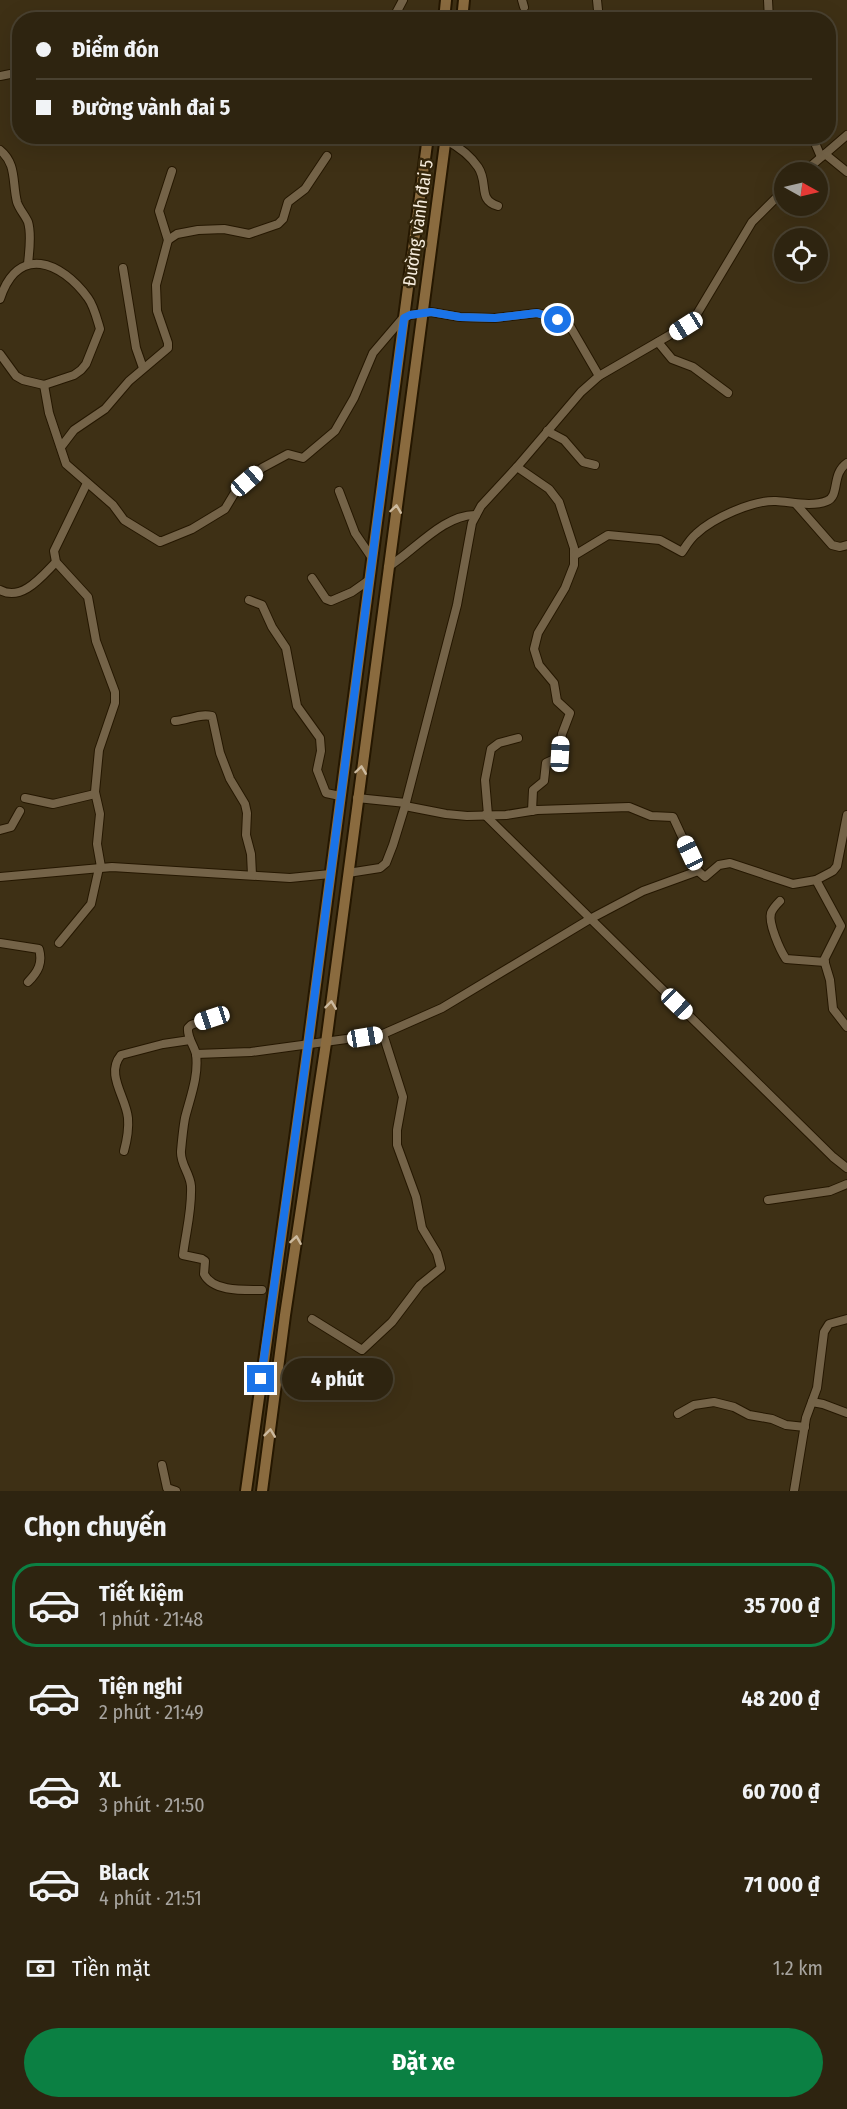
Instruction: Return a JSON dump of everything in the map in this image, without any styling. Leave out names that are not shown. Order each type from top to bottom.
[{"type":"main road","name":"Đường vành đai 5","points":[[369,580],[427,144]]},
{"type":"main road","name":"Đường vành đai 5","points":[[262,1491],[285,1315],[326,1043],[445,144]]},
{"type":"main road","points":[[246,1491],[369,580]]},
{"type":"main road","points":[[270,1312],[285,1315]]},
{"type":"street","points":[[815,162],[847,135]]},
{"type":"street","points":[[455,144],[464,150],[478,167],[484,180],[486,199],[490,204],[498,206]]},
{"type":"street","points":[[817,144],[823,155],[847,172]]},
{"type":"street","points":[[0,150],[12,165],[17,201],[28,222],[30,242],[28,264]]},
{"type":"street","points":[[168,240],[177,234],[198,230],[224,229],[249,234],[281,222],[288,202],[305,189],[327,156]]},
{"type":"street","points":[[61,447],[74,430],[105,409],[129,381],[168,348],[157,311],[156,285],[168,240],[159,211],[172,171]]},
{"type":"street","points":[[348,873],[375,870],[386,863],[406,805],[457,605],[470,533],[476,515],[488,497],[517,467],[573,400],[599,376],[694,319],[752,222],[774,200]]},
{"type":"street","points":[[0,299],[2,284],[28,264],[51,265],[62,272],[89,299],[99,329],[86,364],[81,370],[74,375],[44,385],[16,376],[0,354]]},
{"type":"street","points":[[123,268],[136,348],[143,368]]},
{"type":"street","points":[[44,385],[47,407],[66,464],[113,504],[124,520],[157,541],[165,541],[192,529],[225,509],[237,489],[262,468],[288,454],[303,458],[335,431],[354,398],[373,353],[404,318],[422,313],[440,312],[460,317],[495,318],[537,313],[550,316],[570,326],[599,376]]},
{"type":"street","points":[[658,342],[672,359],[693,367],[728,393]]},
{"type":"street","points":[[547,431],[564,440],[583,462],[595,465]]},
{"type":"street","points":[[575,555],[608,535],[660,540],[682,552],[697,532],[734,512],[771,501],[796,504],[822,503],[832,498],[838,472],[847,463]]},
{"type":"street","points":[[517,467],[554,495],[559,502],[575,555],[570,578],[541,625],[535,641],[535,657],[554,683],[557,701],[570,713],[562,734],[559,757],[546,763],[544,781],[533,790],[532,811]]},
{"type":"street","points":[[59,944],[91,904],[100,867],[97,838],[100,814],[95,794],[99,750],[115,703],[115,692],[96,641],[88,597],[56,562],[54,551],[87,483]]},
{"type":"street","points":[[339,491],[355,533],[372,558]]},
{"type":"street","points":[[796,504],[832,545],[836,547],[847,545]]},
{"type":"street","points":[[388,567],[439,529],[464,516],[476,515]]},
{"type":"street","points":[[0,590],[6,593],[20,592],[38,580],[56,562]]},
{"type":"street","points":[[312,578],[326,599],[331,601],[352,592],[369,580]]},
{"type":"street","points":[[249,600],[262,605],[272,627],[286,648],[297,706],[320,738],[322,745],[318,777],[326,793],[340,796]]},
{"type":"street","points":[[175,721],[200,715],[212,716],[220,753],[230,779],[245,804],[246,835],[251,854],[252,875]]},
{"type":"street","points":[[518,738],[499,743],[491,750],[485,780],[487,815],[590,919],[833,1157],[847,1168]]},
{"type":"street","points":[[25,798],[53,804],[95,794]]},
{"type":"street","points":[[357,798],[446,814],[487,815],[629,807],[651,816],[673,817],[698,870],[705,876],[719,865],[730,863],[793,884],[816,880],[833,871],[837,866],[847,815]]},
{"type":"street","points":[[0,830],[11,827],[20,811]]},
{"type":"street","points":[[0,877],[100,867],[290,878],[330,874]]},
{"type":"street","points":[[196,1054],[251,1052],[383,1034],[442,1008],[590,919],[644,891],[698,870]]},
{"type":"street","points":[[816,880],[841,926],[825,956],[825,962],[830,980],[833,1009],[847,1028]]},
{"type":"street","points":[[780,901],[772,911],[771,917],[780,950],[786,959],[825,962]]},
{"type":"street","points":[[0,943],[39,949],[40,965],[38,971],[28,982]]},
{"type":"street","points":[[225,1013],[191,1025],[187,1031],[196,1054],[194,1082],[184,1124],[181,1152],[183,1165],[191,1184],[190,1221],[185,1235],[183,1255],[202,1258],[205,1261],[204,1274],[211,1282],[237,1290],[262,1290]]},
{"type":"street","points":[[312,1319],[362,1350],[392,1322],[420,1285],[441,1268],[437,1253],[422,1228],[416,1197],[397,1145],[397,1130],[403,1097],[383,1034]]},
{"type":"street","points":[[124,1151],[129,1132],[128,1118],[126,1105],[118,1089],[115,1063],[121,1055],[163,1044],[190,1040]]},
{"type":"street","points":[[768,1200],[830,1191],[847,1184]]},
{"type":"street","points":[[794,1491],[805,1427],[817,1388],[825,1328],[835,1321],[847,1319]]},
{"type":"street","points":[[678,1414],[694,1405],[714,1402],[734,1407],[749,1415],[772,1419],[786,1425],[805,1427]]},
{"type":"street","points":[[812,1402],[847,1413]]},
{"type":"street","points":[[162,1466],[167,1488],[176,1491]]},
{"type":"route","points":[[261,1379],[308,1045],[404,318],[431,312],[460,317],[495,318],[537,313],[558,320]]}]
